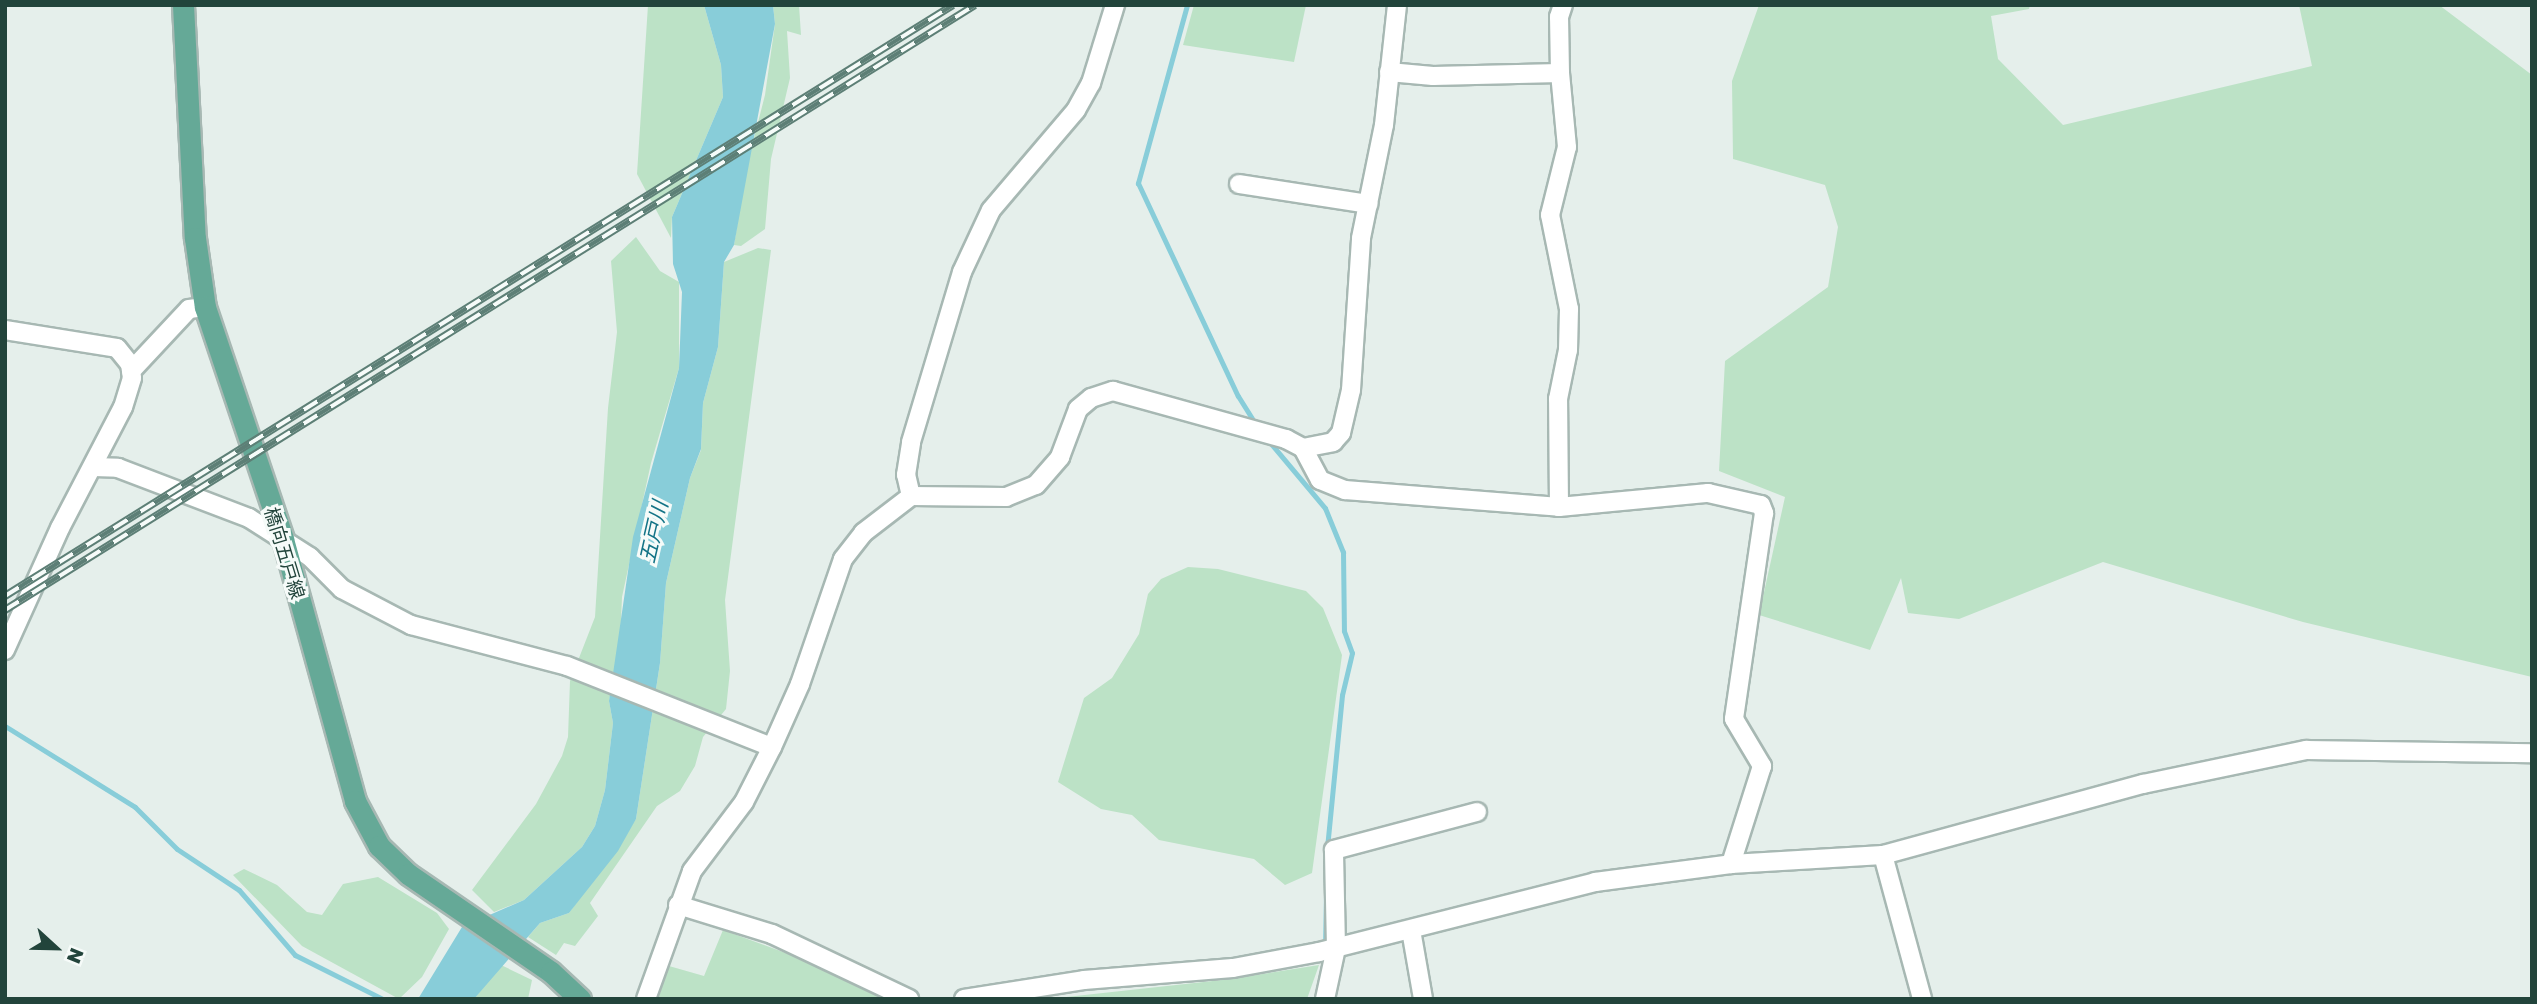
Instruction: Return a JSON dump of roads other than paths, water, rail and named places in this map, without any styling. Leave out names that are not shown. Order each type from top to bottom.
[{"type":"main road","name":"橋向五戸線","points":[[183,5],[195,238],[205,307],[283,539],[355,801],[379,846],[408,874],[448,898],[551,972],[580,999]]},
{"type":"street","points":[[911,496],[906,475],[911,442],[962,272],[991,210],[1076,110],[1091,83],[1115,5]]},
{"type":"street","points":[[1303,448],[1333,442],[1347,422],[1361,238],[1389,72],[1397,5]]},
{"type":"street","points":[[1559,507],[1558,399],[1568,350],[1569,309],[1550,215],[1567,147],[1560,73],[1559,17],[1563,5]]},
{"type":"street","points":[[1389,72],[1470,76],[1560,73]]},
{"type":"street","points":[[1239,184],[1368,204]]},
{"type":"street","points":[[5,650],[60,528],[123,407],[131,371],[189,309],[205,307]]},
{"type":"street","points":[[5,330],[104,343],[117,348],[131,371]]},
{"type":"street","points":[[646,999],[692,871],[744,802],[772,747],[800,684],[843,559],[863,533],[911,496],[1006,496],[1036,485],[1060,457],[1078,409],[1091,398],[1113,391],[1286,439],[1303,448],[1320,480],[1345,490],[1559,507],[1708,493],[1761,505],[1764,513],[1734,719],[1762,766],[1731,864]]},
{"type":"street","points":[[94,467],[118,468],[249,518],[310,557],[342,589],[411,625],[567,666],[772,747]]},
{"type":"street","points":[[964,999],[1084,980],[1233,968],[1336,948],[1595,882],[1731,864],[1883,855],[2143,784],[2306,750],[2532,753]]},
{"type":"street","points":[[1325,999],[1336,948],[1334,850],[1477,812]]},
{"type":"street","points":[[1883,855],[1922,999]]},
{"type":"street","points":[[678,905],[772,934],[909,999]]},
{"type":"street","points":[[1411,930],[1423,999]]},
{"type":"water","name":"五戸川","points":[[704,5],[773,5],[775,24],[734,245],[724,262],[718,347],[703,403],[701,449],[690,478],[666,583],[660,663],[636,819],[618,851],[569,913],[540,923],[474,999],[418,999],[462,927],[524,900],[582,847],[595,826],[605,790],[613,723],[609,701],[633,537],[679,368],[682,292],[673,264],[672,217],[723,97],[721,65]]},
{"type":"waterway","points":[[1187,5],[1138,183],[1238,396],[1257,426]]},
{"type":"waterway","points":[[1267,439],[1325,508],[1343,552],[1344,631],[1352,653],[1342,695],[1327,849]]},
{"type":"waterway","points":[[5,726],[135,807],[177,849],[239,890],[295,955],[383,999]]},
{"type":"waterway","points":[[1325,947],[1326,897]]},
{"type":"waterway","points":[[1316,999],[1319,988]]},
{"type":"railway","points":[[5,596],[953,5]]},
{"type":"railway","points":[[5,610],[975,5]]}]
